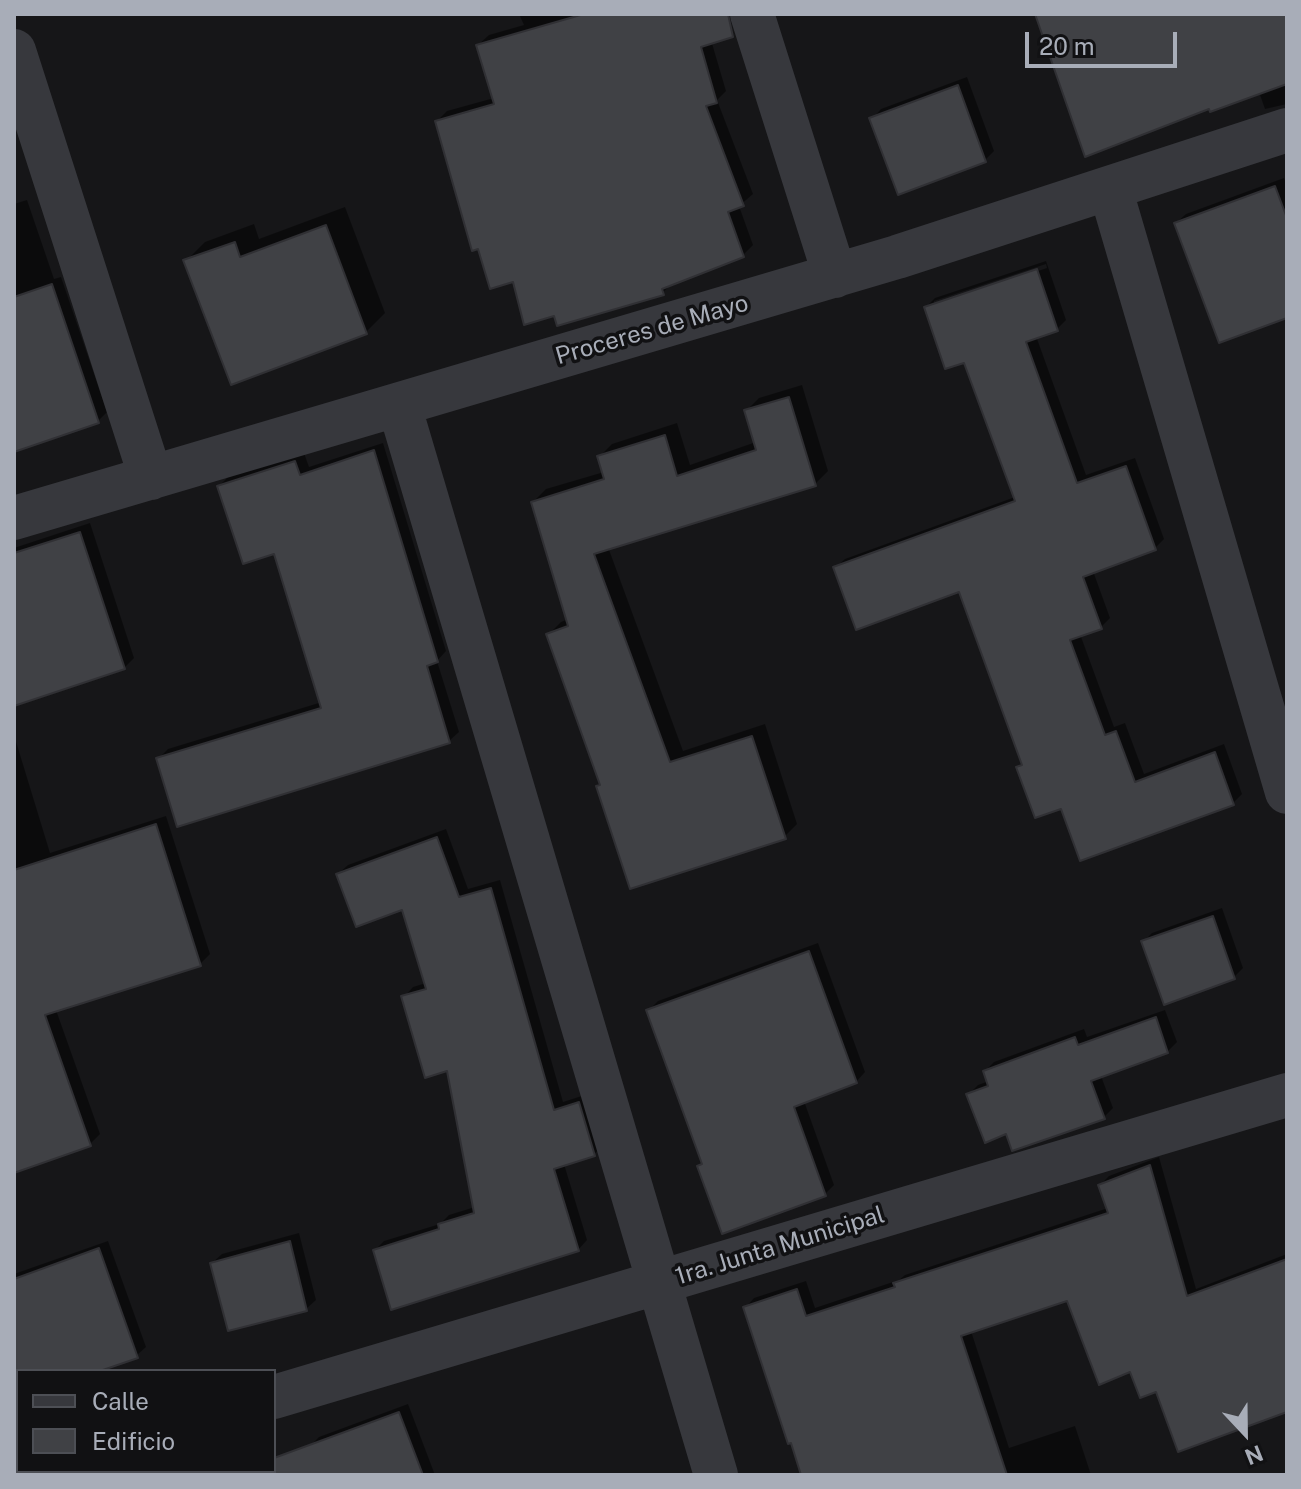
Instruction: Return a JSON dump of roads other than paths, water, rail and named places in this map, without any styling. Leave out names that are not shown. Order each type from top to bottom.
[{"type":"street","points":[[752,14],[835,276]]},
{"type":"street","points":[[14,51],[151,478]]},
{"type":"street","name":"Proceres de Mayo","points":[[14,518],[835,276],[1287,130]]},
{"type":"street","points":[[1110,188],[1287,792]]},
{"type":"street","points":[[399,405],[716,1475]]},
{"type":"street","name":"1ra. Junta Municipal","points":[[276,1396],[1287,1095]]}]
